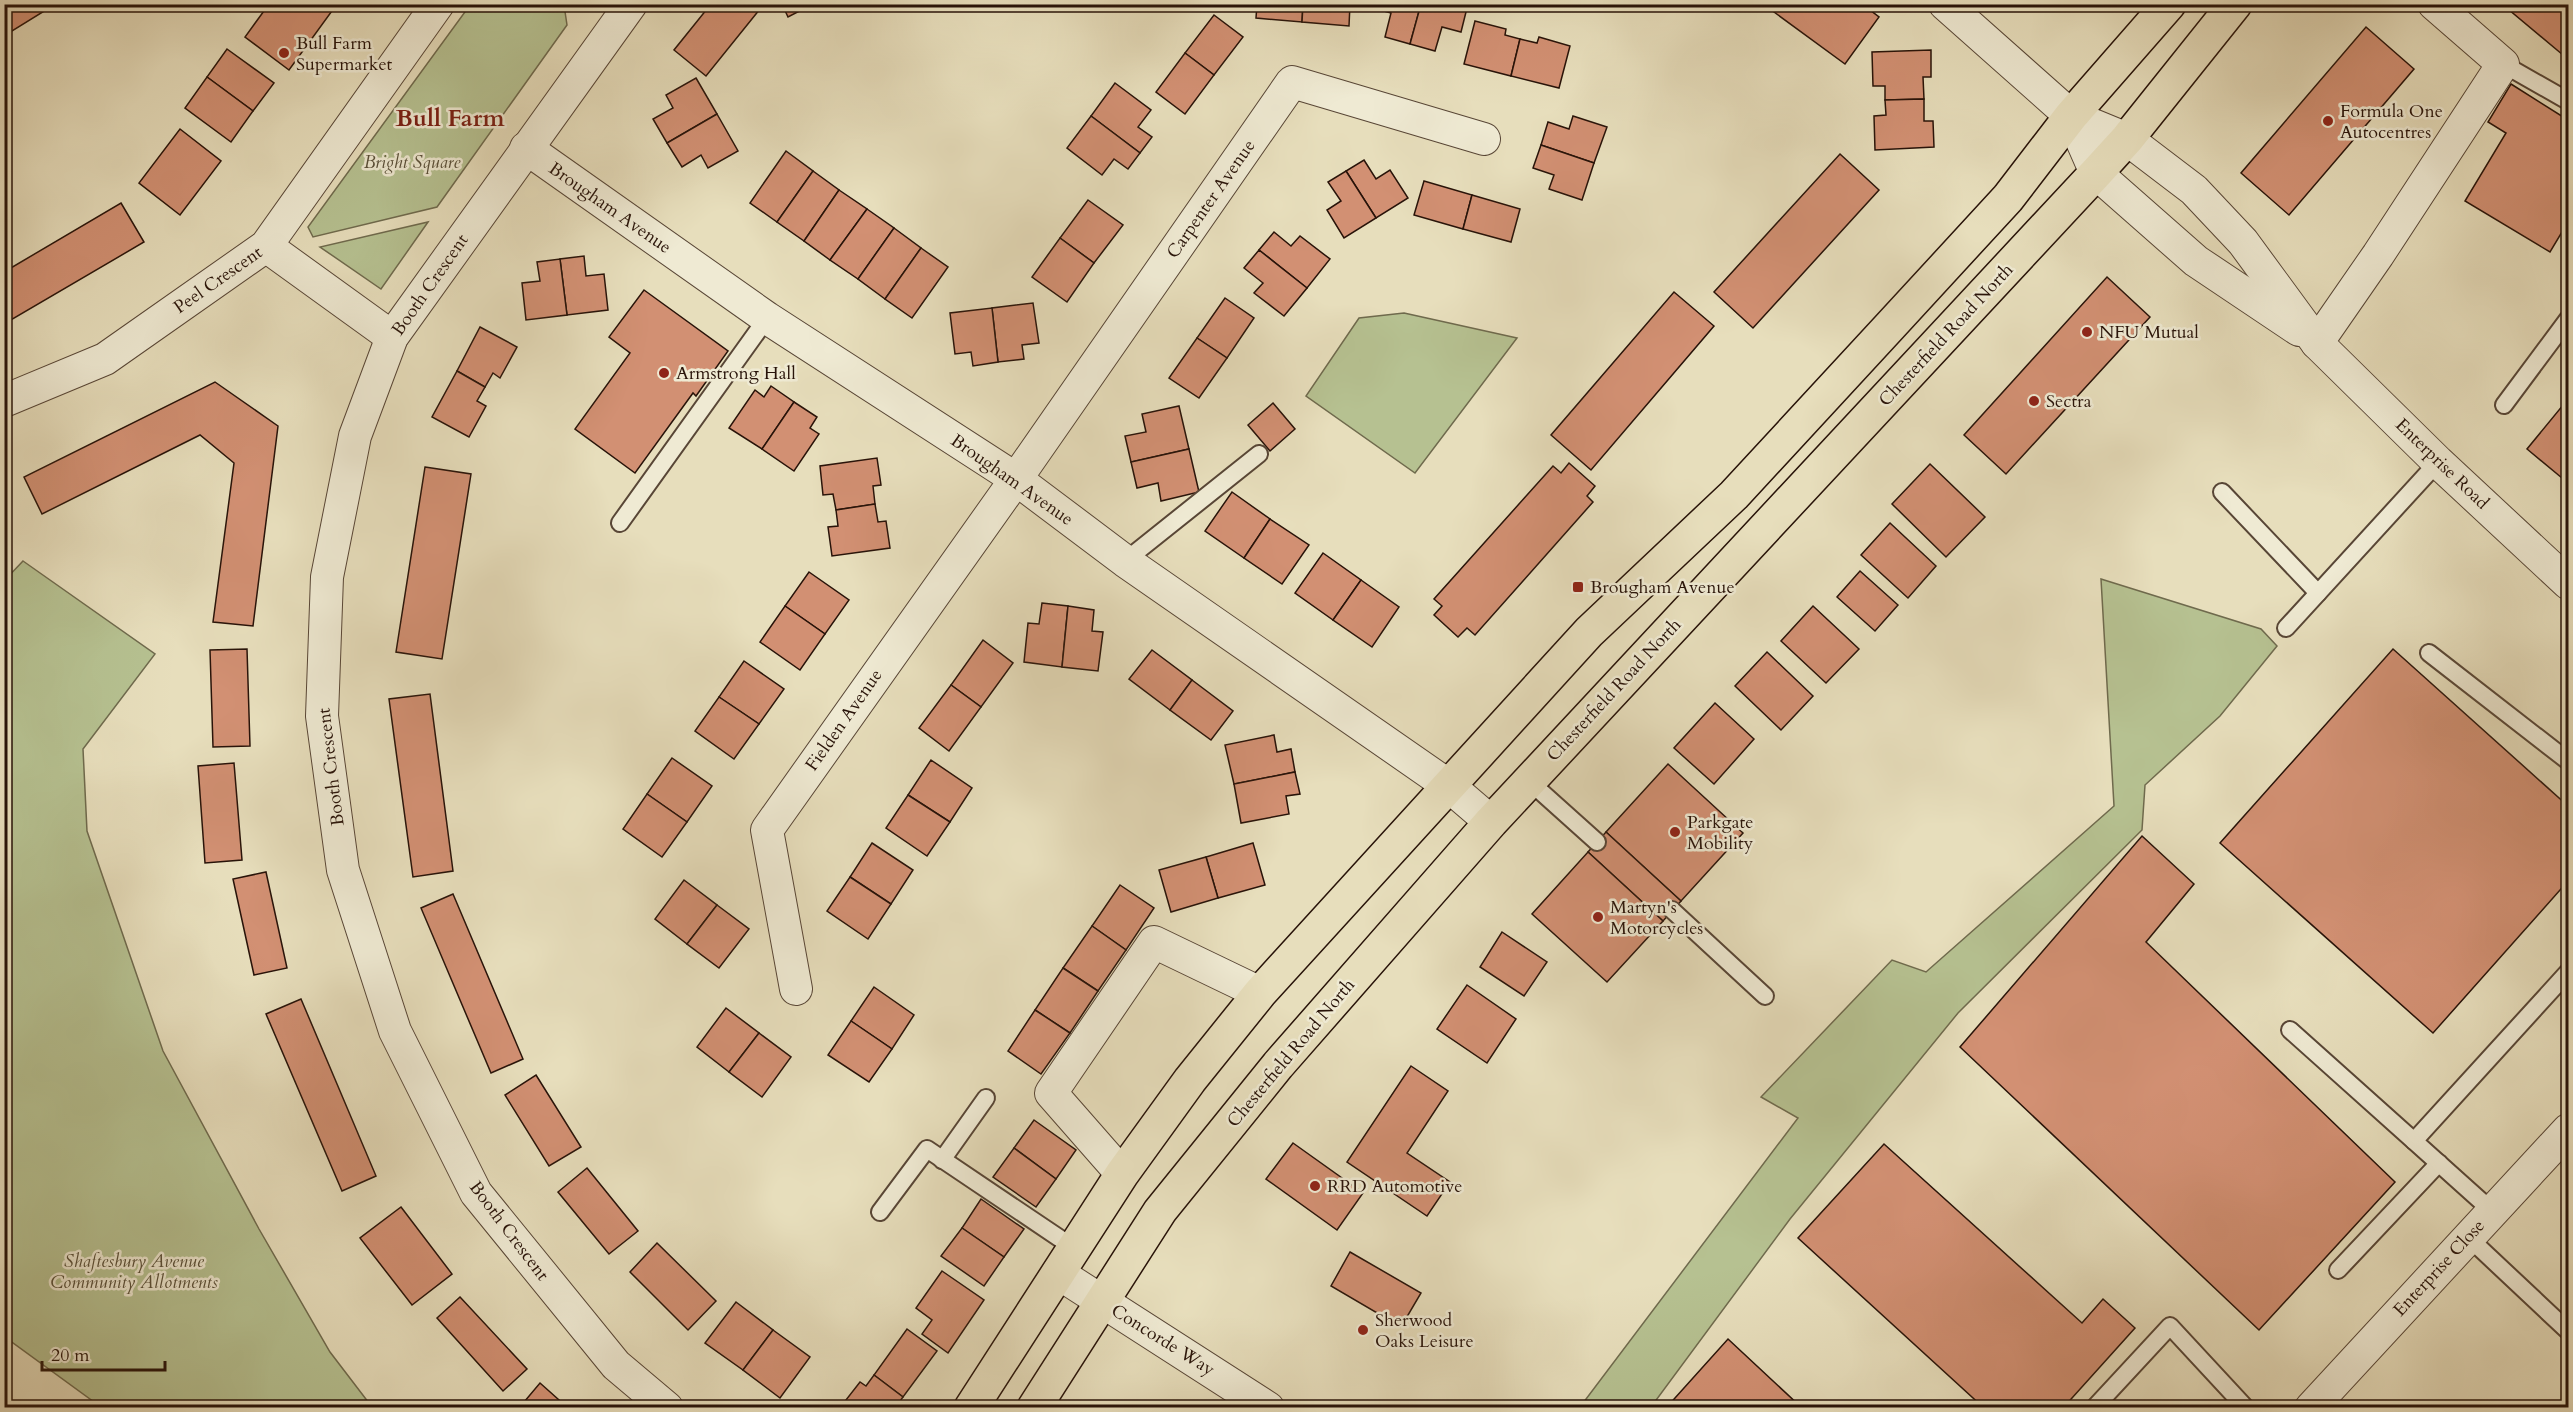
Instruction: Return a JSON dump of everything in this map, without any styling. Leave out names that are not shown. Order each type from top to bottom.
[{"type":"main road","points":[[971,1407],[1122,1174],[1190,1080],[1260,993],[1589,632],[1734,495],[2008,198],[2071,116],[2169,4]]},
{"type":"main road","name":"Chesterfield Road North","points":[[1034,1407],[1160,1211],[1278,1065],[1491,822],[2127,139],[2235,4]]},
{"type":"street","name":"Peel Crescent","points":[[4,401],[105,359],[266,246],[438,4]]},
{"type":"street","name":"Booth Crescent","points":[[631,4],[392,337],[356,436],[327,577],[322,716],[343,870],[395,1031],[476,1193],[616,1365],[667,1407]]},
{"type":"street","points":[[1945,4],[2071,116],[2096,173]]},
{"type":"street","points":[[2317,343],[2378,255],[2503,64],[2434,4]]},
{"type":"street","name":"Carpenter Avenue","points":[[1016,479],[1292,82],[1484,139]]},
{"type":"street","name":"Enterprise Road","points":[[2071,116],[2127,139],[2194,190],[2243,242],[2317,343],[2438,462],[2568,583]]},
{"type":"street","name":"Brougham Avenue","points":[[526,148],[767,318],[1016,479],[1125,561],[1449,786],[1491,822]]},
{"type":"street","name":"Enterprise Road","points":[[2096,173],[2196,261],[2317,343]]},
{"type":"street","points":[[266,246],[392,337]]},
{"type":"street","name":"Fielden Avenue","points":[[796,989],[767,830],[1016,479]]},
{"type":"street","points":[[1122,1174],[1051,1094],[1154,942],[1260,993]]},
{"type":"street","name":"Enterprise Close","points":[[2311,1407],[2568,1130]]},
{"type":"street","name":"Concorde Way","points":[[1066,1261],[1101,1301],[1268,1407]]},
{"type":"lane","points":[[2503,64],[2568,101]]},
{"type":"lane","points":[[620,523],[767,318]]},
{"type":"lane","points":[[2504,405],[2568,319]]},
{"type":"lane","points":[[1125,561],[1258,454]]},
{"type":"lane","points":[[2286,628],[2438,462]]},
{"type":"lane","points":[[2222,492],[2318,593]]},
{"type":"lane","points":[[2429,653],[2568,761]]},
{"type":"lane","points":[[1529,781],[1597,842]]},
{"type":"lane","points":[[1672,910],[1765,996]]},
{"type":"lane","points":[[2414,1141],[2568,972]]},
{"type":"lane","points":[[2290,1030],[2492,1211]]},
{"type":"lane","points":[[942,1160],[986,1098]]},
{"type":"lane","points":[[880,1212],[927,1149],[1066,1261]]},
{"type":"lane","points":[[2338,1270],[2439,1163]]},
{"type":"lane","points":[[2468,1237],[2568,1331]]},
{"type":"lane","points":[[2094,1407],[2170,1326],[2246,1407]]},
{"type":"green space","name":"Bright Square","points":[[470,5],[564,5],[567,25],[437,207],[313,237],[308,227]]},
{"type":"green space","points":[[428,222],[381,289],[320,247]]},
{"type":"green space","points":[[1404,313],[1517,338],[1415,473],[1306,396],[1359,318]]},
{"type":"green space","name":"Shaftesbury Avenue Community Allotments","points":[[23,561],[155,654],[83,749],[87,831],[163,1051],[259,1229],[330,1352],[372,1407],[101,1407],[5,1337],[4,581]]},
{"type":"green space","points":[[2101,579],[2261,629],[2277,646],[2220,716],[2145,785],[2142,830],[1958,1013],[1790,1219],[1651,1407],[1580,1407],[1798,1118],[1761,1097],[1892,960],[1926,972],[2114,806]]},
{"type":"building","points":[[4,4],[43,4],[46,10],[4,36]]},
{"type":"building","name":"Bull Farm Supermarket","points":[[269,4],[337,4],[289,70],[245,37]]},
{"type":"building","points":[[711,4],[764,4],[706,76],[674,50]]},
{"type":"building","points":[[782,4],[813,4],[788,17]]},
{"type":"building","points":[[1257,4],[1303,4],[1302,22],[1256,18]]},
{"type":"building","points":[[1303,4],[1350,4],[1349,26],[1302,22]]},
{"type":"building","points":[[1374,4],[1421,4],[1410,44],[1385,37],[1391,13],[1373,8]]},
{"type":"building","points":[[1421,4],[1468,4],[1461,32],[1442,27],[1435,51],[1410,44]]},
{"type":"building","points":[[1763,4],[1862,4],[1879,17],[1845,64]]},
{"type":"building","points":[[2502,4],[2568,4],[2568,49],[2563,55]]},
{"type":"building","points":[[1214,15],[1243,37],[1214,75],[1185,53]]},
{"type":"building","points":[[1475,21],[1506,29],[1505,35],[1520,39],[1511,76],[1464,64]]},
{"type":"building","name":"Formula One Autocentres","points":[[2366,27],[2414,69],[2289,215],[2241,173]]},
{"type":"building","points":[[1539,37],[1570,46],[1559,88],[1511,76],[1520,39],[1537,43]]},
{"type":"building","points":[[227,49],[274,83],[253,111],[207,77]]},
{"type":"building","points":[[1931,50],[1931,77],[1923,77],[1924,99],[1885,100],[1885,86],[1873,86],[1872,52]]},
{"type":"building","points":[[1185,53],[1214,75],[1185,114],[1156,92]]},
{"type":"building","points":[[207,77],[253,111],[231,142],[185,108]]},
{"type":"building","points":[[696,78],[717,114],[667,143],[653,119],[673,108],[666,95]]},
{"type":"building","points":[[1115,83],[1151,110],[1138,127],[1152,137],[1140,153],[1091,116]]},
{"type":"building","points":[[2511,84],[2568,120],[2568,222],[2550,252],[2465,201],[2506,133],[2488,122]]},
{"type":"building","points":[[1924,99],[1924,121],[1933,121],[1934,147],[1875,150],[1874,116],[1886,115],[1885,100]]},
{"type":"building","points":[[717,114],[738,151],[708,168],[701,155],[682,167],[667,143]]},
{"type":"building","points":[[1091,116],[1140,153],[1128,169],[1114,159],[1102,175],[1067,148]]},
{"type":"building","points":[[1573,116],[1607,127],[1594,163],[1541,145],[1548,122],[1569,129]]},
{"type":"building","points":[[180,129],[221,161],[180,215],[139,183]]},
{"type":"building","points":[[1541,145],[1594,163],[1582,200],[1549,189],[1554,175],[1533,168]]},
{"type":"building","points":[[786,151],[813,171],[777,222],[750,203]]},
{"type":"building","points":[[1840,154],[1879,190],[1753,328],[1714,292]]},
{"type":"building","points":[[1364,160],[1376,179],[1390,170],[1408,198],[1376,218],[1346,171]]},
{"type":"building","points":[[813,171],[839,190],[804,241],[777,222]]},
{"type":"building","points":[[1346,171],[1376,218],[1344,238],[1327,210],[1341,201],[1328,182]]},
{"type":"building","points":[[1424,181],[1472,195],[1463,229],[1414,215]]},
{"type":"building","points":[[839,190],[867,209],[830,260],[804,241]]},
{"type":"building","points":[[1472,195],[1520,209],[1511,242],[1463,229]]},
{"type":"building","points":[[1088,200],[1123,225],[1094,263],[1060,238]]},
{"type":"building","points":[[121,203],[144,242],[4,324],[4,272]]},
{"type":"building","points":[[867,209],[894,228],[858,279],[830,260]]},
{"type":"building","points":[[894,228],[921,248],[885,299],[858,279]]},
{"type":"building","points":[[1274,232],[1291,246],[1300,236],[1330,259],[1307,288],[1259,250]]},
{"type":"building","points":[[1060,238],[1094,263],[1067,302],[1032,277]]},
{"type":"building","points":[[921,248],[948,267],[912,318],[885,299]]},
{"type":"building","points":[[1259,250],[1307,288],[1284,316],[1254,293],[1263,283],[1244,268]]},
{"type":"building","points":[[584,256],[586,276],[604,274],[608,310],[567,315],[560,259]]},
{"type":"building","points":[[560,259],[567,315],[526,320],[522,283],[540,281],[537,262]]},
{"type":"building","points":[[2107,277],[2150,317],[2006,474],[1964,435]]},
{"type":"building","name":"Armstrong Hall","points":[[644,290],[728,351],[696,396],[693,393],[635,473],[575,429],[630,353],[609,337]]},
{"type":"building","points":[[1674,292],[1714,326],[1591,470],[1551,435]]},
{"type":"building","points":[[1225,298],[1254,318],[1227,358],[1197,338]]},
{"type":"building","points":[[1033,303],[1039,343],[1022,345],[1024,359],[998,362],[992,308]]},
{"type":"building","points":[[992,308],[998,362],[973,366],[971,352],[955,354],[950,313]]},
{"type":"building","points":[[480,327],[517,347],[500,378],[493,373],[485,387],[457,371]]},
{"type":"building","points":[[1197,338],[1227,358],[1199,398],[1169,378]]},
{"type":"building","points":[[457,371],[485,387],[477,401],[486,406],[469,437],[432,417]]},
{"type":"building","points":[[215,382],[278,426],[253,626],[213,622],[234,463],[200,435],[42,514],[24,477]]},
{"type":"building","points":[[771,386],[794,402],[762,449],[729,428],[755,390],[764,397]]},
{"type":"building","points":[[2568,399],[2568,483],[2527,449]]},
{"type":"building","points":[[794,402],[817,417],[810,428],[819,434],[794,471],[762,449]]},
{"type":"building","points":[[1273,403],[1295,429],[1270,451],[1248,425]]},
{"type":"building","points":[[1179,406],[1189,449],[1131,462],[1125,436],[1146,432],[1142,414]]},
{"type":"building","points":[[1189,449],[1199,492],[1161,501],[1158,483],[1137,488],[1131,462]]},
{"type":"building","points":[[877,458],[881,485],[873,486],[875,504],[836,510],[833,494],[823,495],[820,466]]},
{"type":"building","points":[[1569,463],[1595,486],[1587,496],[1593,502],[1475,635],[1467,628],[1458,637],[1434,615],[1442,606],[1434,599],[1553,466],[1561,473]]},
{"type":"building","points":[[1930,464],[1985,517],[1946,557],[1892,504]]},
{"type":"building","points":[[425,467],[471,474],[442,659],[396,652]]},
{"type":"building","points":[[1232,492],[1270,519],[1244,558],[1205,531]]},
{"type":"building","points":[[875,504],[878,522],[886,521],[890,548],[832,556],[828,527],[838,526],[836,510]]},
{"type":"building","points":[[1270,519],[1309,545],[1282,584],[1244,558]]},
{"type":"building","points":[[1890,523],[1936,566],[1908,598],[1861,555]]},
{"type":"building","points":[[1323,553],[1361,580],[1333,620],[1295,593]]},
{"type":"building","points":[[1860,571],[1898,605],[1875,631],[1837,597]]},
{"type":"building","points":[[809,572],[849,600],[825,634],[785,606]]},
{"type":"building","points":[[1361,580],[1399,607],[1372,647],[1333,620]]},
{"type":"building","points":[[1042,603],[1068,606],[1062,667],[1024,662],[1028,623],[1039,624]]},
{"type":"building","points":[[785,606],[825,634],[800,670],[760,642]]},
{"type":"building","points":[[1068,606],[1094,610],[1092,631],[1103,632],[1098,671],[1062,667]]},
{"type":"building","points":[[1813,606],[1859,649],[1826,683],[1781,641]]},
{"type":"building","points":[[983,640],[1013,663],[981,707],[951,685]]},
{"type":"building","points":[[247,649],[250,746],[213,747],[210,650]]},
{"type":"building","points":[[2393,649],[2568,806],[2568,881],[2433,1033],[2220,843]]},
{"type":"building","points":[[1152,650],[1192,680],[1170,710],[1129,679]]},
{"type":"building","points":[[1767,652],[1813,696],[1781,730],[1735,686]]},
{"type":"building","points":[[744,661],[784,689],[759,724],[719,697]]},
{"type":"building","points":[[1192,680],[1233,711],[1211,740],[1170,710]]},
{"type":"building","points":[[951,685],[981,707],[949,751],[919,728]]},
{"type":"building","points":[[430,694],[453,871],[413,877],[389,699]]},
{"type":"building","points":[[719,697],[759,724],[734,759],[695,731]]},
{"type":"building","points":[[1715,703],[1754,739],[1714,784],[1674,748]]},
{"type":"building","points":[[1274,735],[1277,752],[1291,749],[1295,772],[1234,784],[1225,745]]},
{"type":"building","points":[[672,758],[712,786],[687,822],[647,794]]},
{"type":"building","points":[[931,760],[972,788],[950,822],[908,795]]},
{"type":"building","points":[[234,763],[242,860],[205,863],[198,766]]},
{"type":"building","name":"Parkgate Mobility","points":[[1668,764],[1743,833],[1681,901],[1606,832]]},
{"type":"building","points":[[1295,772],[1300,794],[1286,796],[1289,814],[1241,823],[1234,784]]},
{"type":"building","points":[[647,794],[687,822],[662,857],[623,829]]},
{"type":"building","points":[[908,795],[950,822],[927,856],[886,828]]},
{"type":"building","points":[[1606,832],[1681,901],[1663,921],[1588,852]]},
{"type":"building","points":[[2142,836],[2194,884],[2146,942],[2395,1182],[2259,1330],[1960,1047]]},
{"type":"building","points":[[872,843],[913,870],[891,904],[850,877]]},
{"type":"building","points":[[1253,843],[1265,885],[1218,898],[1206,857]]},
{"type":"building","name":"Martyn's Motorcycles","points":[[1588,852],[1663,921],[1607,982],[1532,914]]},
{"type":"building","points":[[1206,857],[1218,898],[1171,912],[1159,870]]},
{"type":"building","points":[[266,872],[287,968],[254,975],[233,879]]},
{"type":"building","points":[[850,877],[891,904],[868,939],[827,911]]},
{"type":"building","points":[[684,880],[717,905],[687,944],[655,919]]},
{"type":"building","points":[[1120,885],[1154,908],[1126,950],[1092,926]]},
{"type":"building","points":[[453,894],[523,1059],[491,1073],[421,908]]},
{"type":"building","points":[[717,905],[749,929],[719,968],[687,944]]},
{"type":"building","points":[[1092,926],[1126,950],[1098,991],[1063,968]]},
{"type":"building","points":[[1502,932],[1547,962],[1524,996],[1480,967]]},
{"type":"building","points":[[1063,968],[1098,991],[1070,1033],[1035,1010]]},
{"type":"building","points":[[1467,985],[1516,1019],[1487,1063],[1437,1029]]},
{"type":"building","points":[[874,987],[914,1015],[892,1049],[851,1021]]},
{"type":"building","points":[[301,999],[376,1176],[342,1191],[266,1014]]},
{"type":"building","points":[[726,1008],[759,1033],[729,1072],[697,1047]]},
{"type":"building","points":[[1035,1010],[1070,1033],[1041,1074],[1008,1051]]},
{"type":"building","points":[[851,1021],[892,1049],[869,1082],[828,1055]]},
{"type":"building","points":[[759,1033],[791,1057],[762,1097],[729,1072]]},
{"type":"building","points":[[1411,1066],[1448,1091],[1407,1153],[1450,1182],[1427,1216],[1347,1162]]},
{"type":"building","points":[[536,1075],[581,1147],[549,1166],[505,1095]]},
{"type":"building","points":[[1034,1120],[1076,1150],[1056,1179],[1014,1148]]},
{"type":"building","name":"RRD Automotive","points":[[1293,1143],[1363,1193],[1337,1230],[1266,1179]]},
{"type":"building","points":[[1884,1144],[2082,1323],[2103,1299],[2135,1328],[2063,1408],[1984,1408],[1798,1238]]},
{"type":"building","points":[[1014,1148],[1056,1179],[1036,1207],[993,1177]]},
{"type":"building","points":[[587,1168],[638,1231],[609,1254],[558,1192]]},
{"type":"building","points":[[981,1199],[1024,1229],[1004,1257],[962,1228]]},
{"type":"building","points":[[401,1207],[452,1274],[412,1305],[360,1238]]},
{"type":"building","points":[[962,1228],[1004,1257],[984,1286],[941,1256]]},
{"type":"building","points":[[657,1243],[716,1301],[688,1330],[630,1272]]},
{"type":"building","points":[[1350,1252],[1421,1293],[1401,1327],[1331,1286]]},
{"type":"building","points":[[942,1271],[984,1300],[948,1353],[922,1334],[932,1320],[916,1308]]},
{"type":"building","points":[[460,1297],[527,1369],[503,1391],[437,1318]]},
{"type":"building","points":[[736,1302],[773,1330],[743,1370],[705,1343]]},
{"type":"building","points":[[907,1329],[937,1351],[903,1397],[874,1375]]},
{"type":"building","points":[[773,1330],[810,1357],[780,1398],[743,1370]]},
{"type":"building","points":[[1728,1339],[1802,1408],[1666,1408]]},
{"type":"building","points":[[874,1375],[903,1397],[895,1408],[846,1408],[842,1405],[860,1382],[866,1386]]},
{"type":"building","points":[[540,1383],[568,1408],[519,1408]]},
{"type":"place","name":"Bull Farm Supermarket","points":[[284,53]]},
{"type":"place","name":"Formula One Autocentres","points":[[2328,121]]},
{"type":"place","name":"NFU Mutual","points":[[2087,332]]},
{"type":"place","name":"Armstrong Hall","points":[[664,373]]},
{"type":"place","name":"Sectra","points":[[2034,401]]},
{"type":"place","name":"Brougham Avenue","points":[[1578,587]]},
{"type":"place","name":"Parkgate Mobility","points":[[1675,832]]},
{"type":"place","name":"Martyn's Motorcycles","points":[[1598,917]]},
{"type":"place","name":"RRD Automotive","points":[[1315,1186]]},
{"type":"place","name":"Sherwood Oaks Leisure","points":[[1363,1330]]},
{"type":"district","name":"Bull Farm","points":[[450,118]]}]
